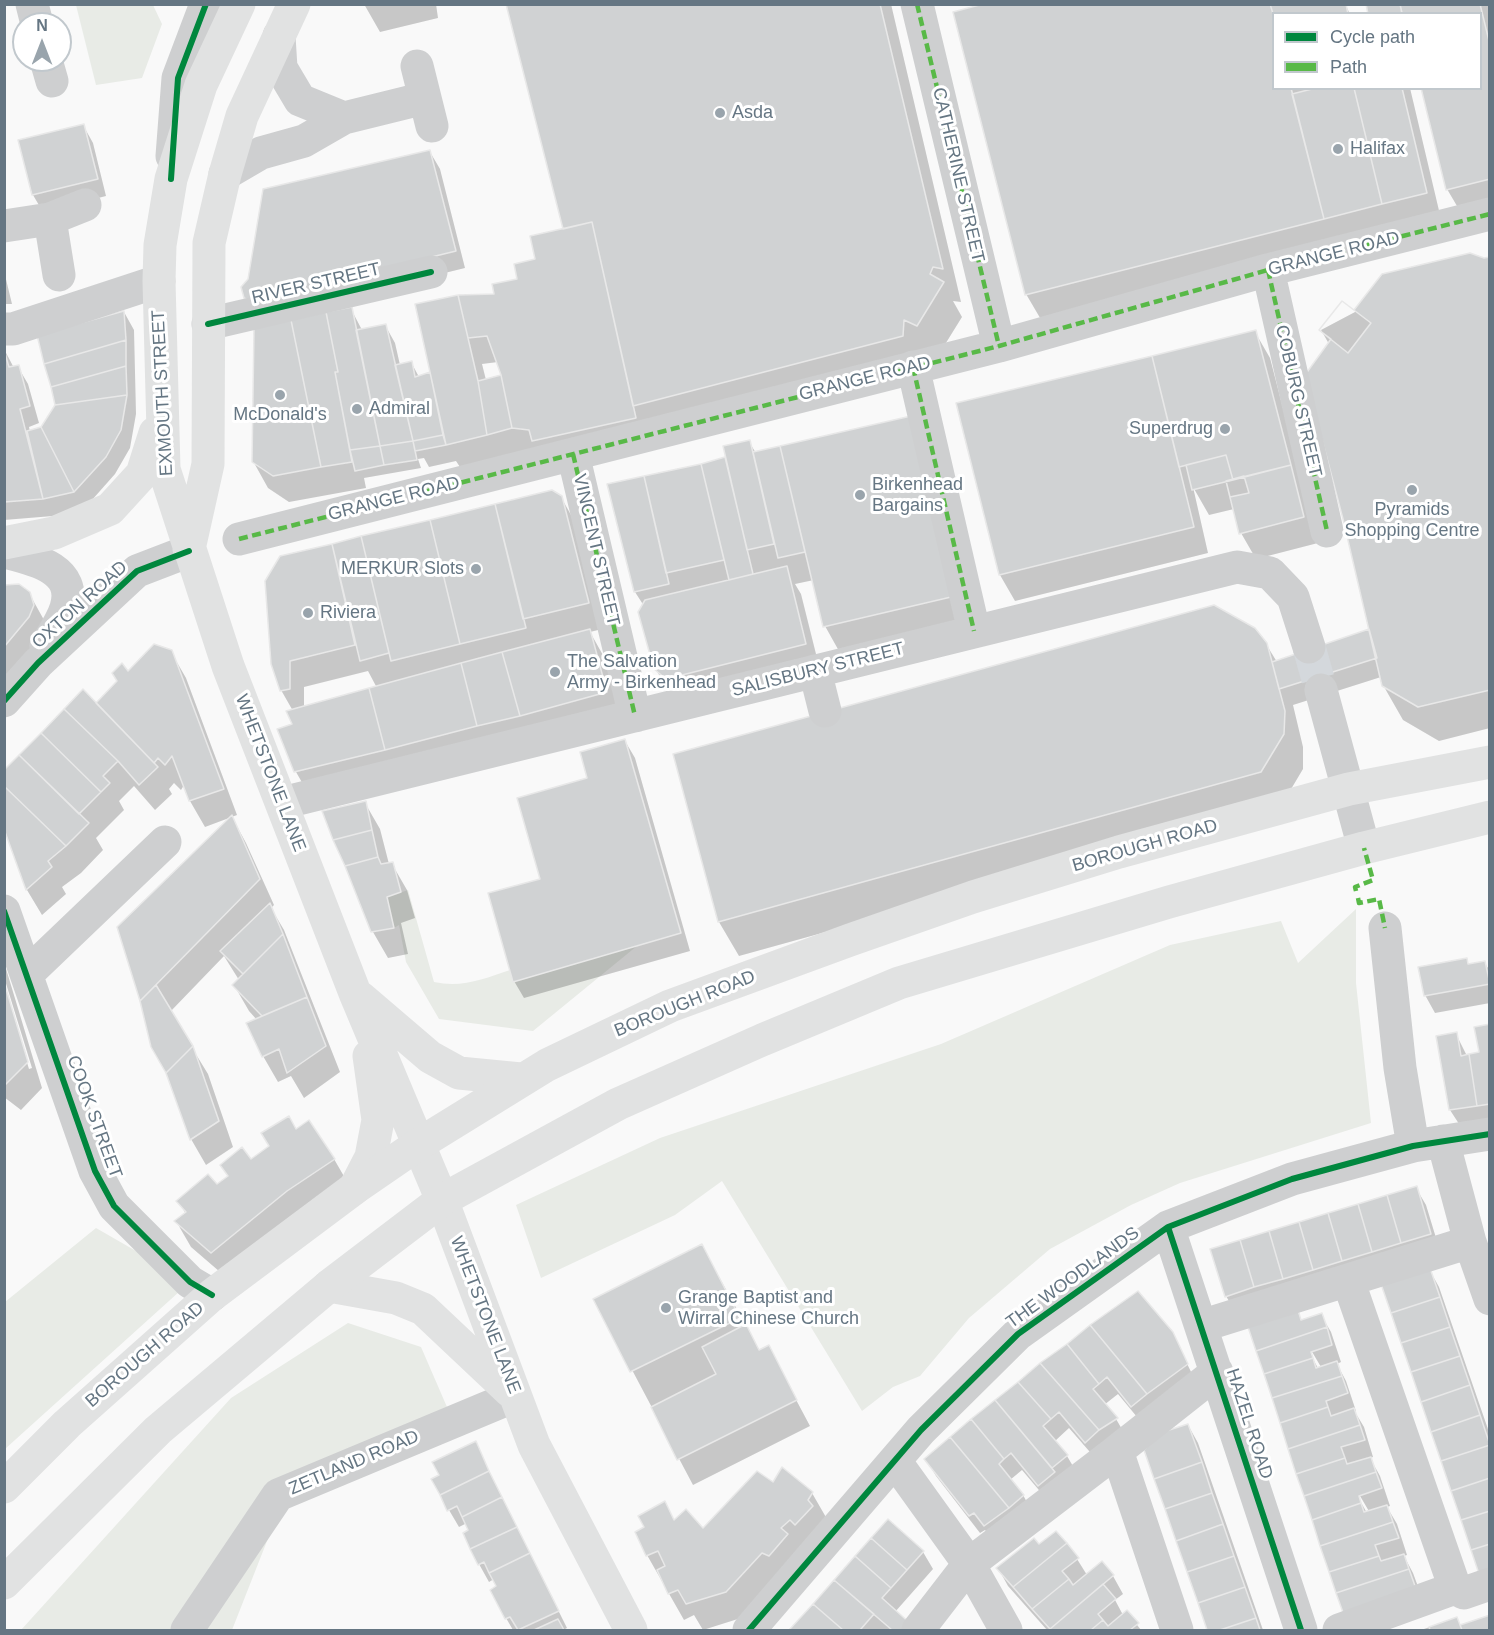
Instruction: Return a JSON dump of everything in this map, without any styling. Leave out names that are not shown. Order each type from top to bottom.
[{"type":"main road","name":"EXMOUTH STREET","points":[[189,551],[164,469],[160,245],[171,179],[201,85],[239,4]]},
{"type":"main road","name":"EXMOUTH STREET","points":[[189,551],[208,464],[209,243],[225,174],[242,116],[294,4]]},
{"type":"main road","points":[[4,543],[54,533],[110,509],[142,474],[162,413]]},
{"type":"main road","name":"WHETSTONE LANE","points":[[189,551],[228,666],[355,993],[442,1200],[534,1445],[631,1630]]},
{"type":"main road","name":"BOROUGH ROAD","points":[[4,1488],[67,1424],[212,1295],[355,1188],[419,1144],[547,1065],[670,1006],[973,897],[1119,852],[1349,789],[1490,762]]},
{"type":"main road","points":[[4,1583],[158,1430],[329,1286],[442,1200],[618,1104],[762,1040],[899,983],[1169,902],[1364,848],[1490,817]]},
{"type":"main road","name":"WHETSTONE LANE","points":[[355,993],[430,1057],[459,1073],[522,1079]]},
{"type":"main road","name":"WHETSTONE LANE","points":[[355,993],[371,1065],[378,1120],[371,1157],[355,1188]]},
{"type":"main road","points":[[329,1286],[396,1299],[423,1309],[515,1396]]},
{"type":"street","points":[[171,179],[178,78],[206,4]]},
{"type":"street","name":"CATHERINE STREET","points":[[917,4],[999,346]]},
{"type":"street","points":[[279,36],[282,68],[300,100],[344,118]]},
{"type":"street","points":[[225,174],[261,153],[304,141],[344,118],[429,112],[417,66]]},
{"type":"street","points":[[4,226],[50,219],[85,204]]},
{"type":"street","name":"GRANGE ROAD","points":[[239,539],[999,346],[1268,270],[1490,214]]},
{"type":"street","points":[[50,219],[59,275]]},
{"type":"street","name":"COBURG STREET","points":[[1268,270],[1327,531]]},
{"type":"street","name":"RIVER STREET","points":[[208,324],[431,272]]},
{"type":"street","points":[[4,329],[13,329],[159,281]]},
{"type":"street","points":[[913,367],[974,631]]},
{"type":"street","name":"VINCENT STREET","points":[[573,454],[635,716]]},
{"type":"street","name":"OXTON ROAD","points":[[4,701],[38,663],[137,572],[189,551]]},
{"type":"street","points":[[4,552],[34,560],[54,569],[67,584],[67,607],[38,663]]},
{"type":"street","name":"SALISBURY STREET","points":[[282,803],[1237,567],[1270,573],[1293,597],[1309,647]]},
{"type":"street","points":[[815,671],[825,711]]},
{"type":"street","points":[[1321,690],[1364,848]]},
{"type":"street","points":[[27,974],[165,842]]},
{"type":"street","name":"COOK STREET","points":[[4,911],[95,1172],[114,1206],[190,1282],[212,1295]]},
{"type":"street","points":[[1385,928],[1400,1068],[1428,1143],[1470,1242],[1490,1299]]},
{"type":"street","name":"THE WOODLANDS","points":[[749,1630],[921,1430],[1018,1334],[1168,1227],[1292,1179],[1428,1143],[1490,1134]]},
{"type":"street","name":"HAZEL ROAD","points":[[1168,1227],[1301,1630]]},
{"type":"street","points":[[1201,1326],[1470,1242]]},
{"type":"street","points":[[1348,1280],[1455,1588],[1464,1593],[1490,1584]]},
{"type":"street","points":[[918,1630],[969,1564],[1217,1372]]},
{"type":"street","name":"ZETLAND ROAD","points":[[187,1630],[278,1495],[515,1396]]},
{"type":"street","points":[[1117,1451],[1177,1630]]},
{"type":"street","points":[[895,1461],[969,1564],[1006,1630]]},
{"type":"street","points":[[1339,1630],[1455,1588]]},
{"type":"shaded area","points":[[76,5],[153,5],[162,24],[142,78],[96,85]]},
{"type":"shaded area","points":[[408,890],[434,982],[463,983],[510,970],[513,981],[637,946],[533,1031],[439,1019],[406,962],[399,925],[394,928],[387,897]]},
{"type":"shaded area","points":[[1356,909],[1356,983],[1371,1123],[1180,1183],[1131,1205],[1050,1249],[969,1318],[920,1376],[893,1387],[862,1411],[722,1181],[675,1215],[541,1278],[516,1205],[660,1138],[941,1044],[1170,945],[1281,921],[1298,963]]},
{"type":"shaded area","points":[[96,1228],[190,1282],[5,1449],[5,1302]]},
{"type":"shaded area","points":[[348,1323],[421,1347],[447,1407],[293,1475],[232,1630],[21,1630],[231,1398]]},
{"type":"building","name":"Asda","points":[[506,4],[880,4],[943,269],[933,267],[930,274],[944,282],[917,326],[904,320],[903,336],[633,406],[592,222],[563,229]]},
{"type":"building","points":[[983,4],[1270,4],[1272,12],[1272,90],[1292,90],[1324,219],[1025,295],[953,12]]},
{"type":"building","points":[[1270,4],[1346,4],[1348,12],[1272,12]]},
{"type":"building","points":[[1366,4],[1400,4],[1402,12],[1368,12]]},
{"type":"building","points":[[1400,4],[1480,4],[1482,12],[1402,12]]},
{"type":"building","points":[[1482,12],[1490,45],[1490,179],[1446,190],[1421,90],[1482,90]]},
{"type":"building","name":"Halifax","points":[[1308,90],[1354,90],[1382,204],[1324,219],[1292,94]]},
{"type":"building","points":[[1354,90],[1402,90],[1427,193],[1382,204]]},
{"type":"building","points":[[84,124],[98,179],[32,195],[18,140]]},
{"type":"building","points":[[430,150],[456,251],[251,301],[244,298],[241,287],[248,279],[263,189]]},
{"type":"building","points":[[592,222],[636,418],[532,441],[529,430],[512,428],[501,375],[487,336],[468,338],[458,295],[494,294],[492,284],[517,279],[514,264],[535,259],[530,236]]},
{"type":"building","name":"Pyramids Shopping Centre","points":[[1470,253],[1484,258],[1490,257],[1490,690],[1418,707],[1382,686],[1343,519],[1305,375],[1331,339],[1319,330],[1342,301],[1354,310],[1382,274]]},
{"type":"building","points":[[458,295],[478,381],[487,435],[446,445],[415,304]]},
{"type":"building","points":[[1342,301],[1371,323],[1348,353],[1319,330]]},
{"type":"building","name":"Admiral","points":[[352,307],[380,446],[350,450],[326,312]]},
{"type":"building","points":[[124,311],[126,340],[44,364],[37,335]]},
{"type":"building","points":[[326,312],[352,462],[321,467],[291,320]]},
{"type":"building","name":"McDonald's","points":[[291,320],[321,467],[273,476],[252,462],[254,328]]},
{"type":"building","points":[[386,324],[413,441],[380,446],[356,330]]},
{"type":"building","name":"Superdrug","points":[[1256,330],[1291,465],[1233,480],[1226,455],[1179,467],[1152,356]]},
{"type":"building","points":[[126,340],[126,366],[51,387],[44,364]]},
{"type":"building","points":[[4,350],[9,367],[19,365],[30,406],[20,409],[43,499],[4,502]]},
{"type":"building","points":[[1152,356],[1194,527],[999,575],[956,403]]},
{"type":"building","points":[[412,361],[415,377],[430,372],[443,435],[413,441],[395,365]]},
{"type":"building","points":[[126,366],[127,395],[55,405],[51,387]]},
{"type":"building","points":[[501,375],[512,428],[487,435],[478,381]]},
{"type":"building","points":[[127,395],[121,430],[106,457],[74,492],[41,427],[55,405]]},
{"type":"building","name":"Birkenhead Bargains","points":[[911,416],[951,597],[823,627],[780,446]]},
{"type":"building","points":[[41,427],[74,492],[43,499],[27,431]]},
{"type":"building","points":[[443,435],[446,445],[415,451],[413,441]]},
{"type":"building","points":[[750,440],[774,544],[747,550],[723,446]]},
{"type":"building","points":[[413,441],[417,460],[384,465],[380,446]]},
{"type":"building","points":[[380,446],[384,465],[355,471],[350,450]]},
{"type":"building","points":[[780,446],[805,552],[778,558],[753,452]]},
{"type":"building","points":[[1226,455],[1233,480],[1192,490],[1186,465]]},
{"type":"building","points":[[725,457],[753,574],[729,580],[701,464]]},
{"type":"building","points":[[701,464],[724,560],[666,573],[644,476]]},
{"type":"building","points":[[1291,465],[1304,517],[1239,534],[1226,481]]},
{"type":"building","points":[[644,476],[669,584],[634,592],[607,484]]},
{"type":"building","points":[[1244,476],[1249,493],[1230,497],[1226,481]]},
{"type":"building","points":[[552,490],[562,496],[589,603],[523,619],[495,504]]},
{"type":"building","name":"MERKUR Slots","points":[[495,504],[526,628],[460,644],[430,520]]},
{"type":"building","points":[[430,520],[460,644],[391,661],[361,536]]},
{"type":"building","points":[[361,536],[389,653],[360,661],[332,544]]},
{"type":"building","name":"Riviera","points":[[332,544],[355,645],[290,661],[290,689],[280,691],[271,664],[265,581],[280,556]]},
{"type":"building","points":[[787,566],[806,644],[666,679],[654,669],[638,612],[645,600]]},
{"type":"building","points":[[19,584],[30,592],[34,605],[29,617],[4,647],[4,585]]},
{"type":"building","points":[[1214,605],[1255,628],[1267,643],[1285,711],[1284,734],[1261,772],[718,922],[673,754]]},
{"type":"building","name":"The Salvation Army - Birkenhead","points":[[590,629],[607,692],[520,716],[502,652]]},
{"type":"building","points":[[1369,629],[1377,658],[1279,689],[1272,662]]},
{"type":"building","points":[[154,644],[172,650],[224,789],[189,801],[172,756],[165,765],[158,758],[154,763],[96,703],[117,681],[112,673],[122,663],[128,671]]},
{"type":"building","points":[[502,652],[520,716],[477,726],[461,663]]},
{"type":"building","points":[[461,663],[477,726],[385,750],[369,688]]},
{"type":"building","points":[[369,688],[385,750],[294,772],[277,729],[292,724],[286,711]]},
{"type":"building","points":[[83,689],[158,767],[139,785],[118,761],[64,709]]},
{"type":"building","points":[[64,709],[118,761],[103,776],[110,783],[101,792],[41,733]]},
{"type":"building","points":[[41,733],[101,792],[79,814],[19,755]]},
{"type":"building","points":[[625,739],[681,933],[513,982],[488,893],[540,879],[517,798],[587,778],[580,752]]},
{"type":"building","points":[[19,755],[89,823],[66,846],[4,786],[4,770]]},
{"type":"building","points":[[4,786],[66,846],[48,861],[52,867],[26,890],[4,829]]},
{"type":"building","points":[[366,801],[372,830],[333,840],[322,811]]},
{"type":"building","points":[[232,815],[260,879],[140,1001],[117,927]]},
{"type":"building","points":[[372,830],[378,857],[345,866],[333,840]]},
{"type":"building","points":[[378,857],[381,864],[393,862],[401,892],[387,897],[394,928],[371,932],[345,866]]},
{"type":"building","points":[[270,903],[283,934],[243,974],[220,951]]},
{"type":"building","points":[[283,934],[307,997],[262,1016],[232,985]]},
{"type":"building","points":[[1467,958],[1468,964],[1485,961],[1490,984],[1424,996],[1418,967]]},
{"type":"building","points":[[4,982],[28,1062],[5,1085],[4,1085]]},
{"type":"building","points":[[156,985],[193,1046],[166,1073],[151,1047],[140,1001]]},
{"type":"building","points":[[307,997],[326,1046],[287,1073],[279,1049],[262,1057],[246,1023]]},
{"type":"building","points":[[1490,1024],[1490,1104],[1477,1106],[1469,1054],[1479,1052],[1474,1027]]},
{"type":"building","points":[[1457,1032],[1461,1056],[1469,1054],[1477,1106],[1449,1110],[1436,1036]]},
{"type":"building","points":[[193,1046],[219,1121],[190,1140],[166,1073]]},
{"type":"building","points":[[289,1116],[296,1129],[309,1120],[335,1159],[287,1191],[211,1253],[174,1221],[186,1212],[176,1201],[208,1174],[217,1184],[228,1176],[220,1165],[242,1147],[251,1159],[269,1146],[261,1133]]},
{"type":"building","points":[[1417,1186],[1431,1234],[1401,1243],[1387,1195]]},
{"type":"building","points":[[1387,1195],[1401,1243],[1372,1252],[1358,1204]]},
{"type":"building","points":[[1358,1204],[1372,1252],[1342,1261],[1328,1213]]},
{"type":"building","points":[[1328,1213],[1342,1261],[1313,1270],[1299,1222]]},
{"type":"building","points":[[1299,1222],[1313,1270],[1283,1279],[1269,1231]]},
{"type":"building","points":[[1269,1231],[1283,1279],[1254,1287],[1240,1240]]},
{"type":"building","points":[[1240,1240],[1254,1287],[1225,1297],[1210,1249]]},
{"type":"building","name":"Grange Baptist and Wirral Chinese Church","points":[[702,1244],[740,1318],[630,1372],[593,1299]]},
{"type":"building","points":[[1430,1268],[1440,1297],[1391,1313],[1381,1284]]},
{"type":"building","points":[[1138,1291],[1173,1332],[1188,1364],[1147,1394],[1090,1325]]},
{"type":"building","points":[[1440,1297],[1450,1327],[1401,1343],[1391,1313]]},
{"type":"building","points":[[1298,1310],[1301,1320],[1322,1313],[1327,1327],[1256,1351],[1248,1327]]},
{"type":"building","points":[[746,1324],[759,1350],[769,1345],[797,1400],[677,1460],[651,1407],[716,1374],[702,1347]]},
{"type":"building","points":[[1090,1325],[1147,1394],[1131,1407],[1107,1377],[1099,1384],[1067,1344]]},
{"type":"building","points":[[1327,1327],[1332,1345],[1311,1352],[1313,1358],[1264,1374],[1256,1351]]},
{"type":"building","points":[[1450,1327],[1460,1356],[1411,1372],[1401,1343]]},
{"type":"building","points":[[1067,1344],[1099,1384],[1093,1389],[1118,1418],[1099,1430],[1040,1363]]},
{"type":"building","points":[[1460,1356],[1470,1385],[1421,1402],[1411,1372]]},
{"type":"building","points":[[1313,1358],[1316,1368],[1337,1361],[1342,1376],[1272,1398],[1264,1374]]},
{"type":"building","points":[[1040,1363],[1099,1430],[1085,1443],[1059,1412],[1051,1419],[1018,1382]]},
{"type":"building","points":[[1342,1376],[1348,1393],[1326,1401],[1328,1407],[1280,1423],[1272,1398]]},
{"type":"building","points":[[1018,1382],[1051,1419],[1043,1426],[1068,1455],[1052,1468],[995,1400]]},
{"type":"building","points":[[1470,1385],[1480,1415],[1431,1432],[1421,1402]]},
{"type":"building","points":[[995,1400],[1055,1472],[1038,1486],[1011,1453],[1004,1459],[971,1419]]},
{"type":"building","points":[[1328,1407],[1331,1416],[1354,1408],[1360,1425],[1288,1449],[1280,1423]]},
{"type":"building","points":[[1480,1415],[1490,1445],[1441,1461],[1431,1432]]},
{"type":"building","points":[[971,1419],[1004,1459],[999,1464],[1024,1495],[1009,1508],[950,1437]]},
{"type":"building","points":[[1188,1424],[1202,1462],[1154,1479],[1144,1450],[1163,1432]]},
{"type":"building","points":[[1360,1425],[1365,1440],[1341,1447],[1345,1458],[1296,1474],[1288,1449]]},
{"type":"building","points":[[950,1437],[1009,1508],[984,1526],[974,1513],[969,1516],[924,1459]]},
{"type":"building","points":[[476,1441],[489,1471],[440,1495],[431,1479],[439,1475],[432,1462]]},
{"type":"building","points":[[1490,1445],[1490,1478],[1451,1491],[1441,1461]]},
{"type":"building","points":[[1371,1457],[1376,1472],[1304,1496],[1296,1474],[1345,1458],[1347,1464]]},
{"type":"building","points":[[1202,1462],[1212,1493],[1165,1509],[1154,1479]]},
{"type":"building","points":[[782,1467],[813,1492],[808,1500],[813,1506],[795,1525],[790,1520],[781,1528],[788,1534],[769,1556],[762,1553],[726,1592],[686,1604],[678,1590],[668,1594],[657,1570],[665,1566],[658,1551],[646,1556],[635,1532],[644,1527],[638,1516],[665,1501],[674,1520],[686,1509],[703,1528],[757,1471],[773,1482]]},
{"type":"building","points":[[489,1471],[502,1497],[462,1517],[457,1506],[447,1511],[440,1495]]},
{"type":"building","points":[[1376,1472],[1382,1488],[1359,1496],[1361,1503],[1312,1520],[1304,1496]]},
{"type":"building","points":[[1490,1478],[1490,1511],[1461,1520],[1451,1491]]},
{"type":"building","points":[[1212,1493],[1223,1524],[1176,1541],[1165,1509]]},
{"type":"building","points":[[502,1497],[517,1527],[470,1549],[463,1533],[468,1530],[462,1517]]},
{"type":"building","points":[[1361,1503],[1364,1512],[1387,1505],[1393,1522],[1320,1546],[1312,1520]]},
{"type":"building","points":[[1490,1511],[1490,1544],[1471,1550],[1461,1520]]},
{"type":"building","points":[[888,1519],[924,1551],[907,1570],[871,1538]]},
{"type":"building","points":[[1393,1522],[1399,1538],[1375,1545],[1379,1556],[1329,1572],[1320,1546]]},
{"type":"building","points":[[1223,1524],[1234,1556],[1187,1572],[1176,1541]]},
{"type":"building","points":[[517,1527],[530,1553],[489,1573],[484,1562],[478,1565],[470,1549]]},
{"type":"building","points":[[1056,1531],[1067,1543],[1013,1587],[996,1568],[1034,1538],[1039,1544]]},
{"type":"building","points":[[871,1538],[907,1570],[891,1588],[855,1556]]},
{"type":"building","points":[[1067,1543],[1079,1558],[1062,1571],[1069,1579],[1032,1609],[1013,1587]]},
{"type":"building","points":[[1490,1544],[1490,1577],[1481,1580],[1471,1550]]},
{"type":"building","points":[[530,1553],[559,1611],[518,1630],[510,1617],[505,1619],[490,1590],[496,1586],[489,1573]]},
{"type":"building","points":[[1404,1554],[1409,1569],[1336,1593],[1329,1572],[1379,1556],[1381,1561]]},
{"type":"building","points":[[855,1556],[891,1588],[882,1598],[912,1625],[908,1630],[892,1630],[834,1580]]},
{"type":"building","points":[[1234,1556],[1245,1587],[1198,1603],[1187,1572]]},
{"type":"building","points":[[1102,1561],[1114,1575],[1050,1629],[1032,1609],[1069,1579],[1073,1585]]},
{"type":"building","points":[[1409,1569],[1415,1586],[1345,1618],[1336,1593]]},
{"type":"building","points":[[834,1580],[874,1614],[860,1630],[843,1630],[813,1604]]},
{"type":"building","points":[[1103,1584],[1116,1599],[1098,1614],[1103,1620],[1091,1630],[1050,1629]]},
{"type":"building","points":[[1245,1587],[1256,1618],[1220,1630],[1207,1630],[1198,1603]]},
{"type":"building","points":[[813,1604],[843,1630],[789,1630]]},
{"type":"building","points":[[1127,1610],[1139,1623],[1130,1630],[1091,1630],[1103,1620],[1108,1626]]},
{"type":"building","points":[[1490,1615],[1490,1630],[1462,1630],[1460,1625]]},
{"type":"building","points":[[1457,1617],[1462,1630],[1430,1630],[1429,1627]]},
{"type":"building","points":[[1256,1618],[1260,1630],[1220,1630]]},
{"type":"building","points":[[558,1619],[564,1630],[534,1630]]},
{"type":"tunnel","points":[[1309,647],[1321,690]]},
{"type":"marked path","points":[[917,4],[999,346]]},
{"type":"marked path","points":[[239,539],[999,346],[1268,270],[1490,214]]},
{"type":"marked path","points":[[1268,270],[1327,531]]},
{"type":"marked path","points":[[913,367],[974,631]]},
{"type":"marked path","points":[[573,454],[635,716]]},
{"type":"marked path","points":[[1356,891],[1355,887],[1373,880],[1364,848]]},
{"type":"marked path","points":[[1358,898],[1359,903],[1379,899],[1385,928]]},
{"type":"cycle path","points":[[171,179],[178,78],[206,4]]},
{"type":"cycle path","points":[[208,324],[431,272]]},
{"type":"cycle path","points":[[4,701],[38,663],[137,571],[189,551]]},
{"type":"cycle path","points":[[4,911],[95,1171],[114,1206],[190,1282],[212,1295]]},
{"type":"cycle path","points":[[749,1630],[921,1430],[1018,1334],[1168,1227],[1292,1179],[1413,1146],[1490,1134]]},
{"type":"cycle path","points":[[1168,1227],[1301,1630]]},
{"type":"place","name":"Asda","points":[[720,113]]},
{"type":"place","name":"Halifax","points":[[1338,149]]},
{"type":"place","name":"McDonald's","points":[[280,395]]},
{"type":"place","name":"Admiral","points":[[357,409]]},
{"type":"place","name":"Superdrug","points":[[1225,429]]},
{"type":"place","name":"Pyramids Shopping Centre","points":[[1412,490]]},
{"type":"place","name":"Birkenhead Bargains","points":[[860,495]]},
{"type":"place","name":"MERKUR Slots","points":[[476,569]]},
{"type":"place","name":"Riviera","points":[[308,613]]},
{"type":"place","name":"The Salvation Army - Birkenhead","points":[[555,672]]},
{"type":"place","name":"Grange Baptist and Wirral Chinese Church","points":[[666,1308]]}]
